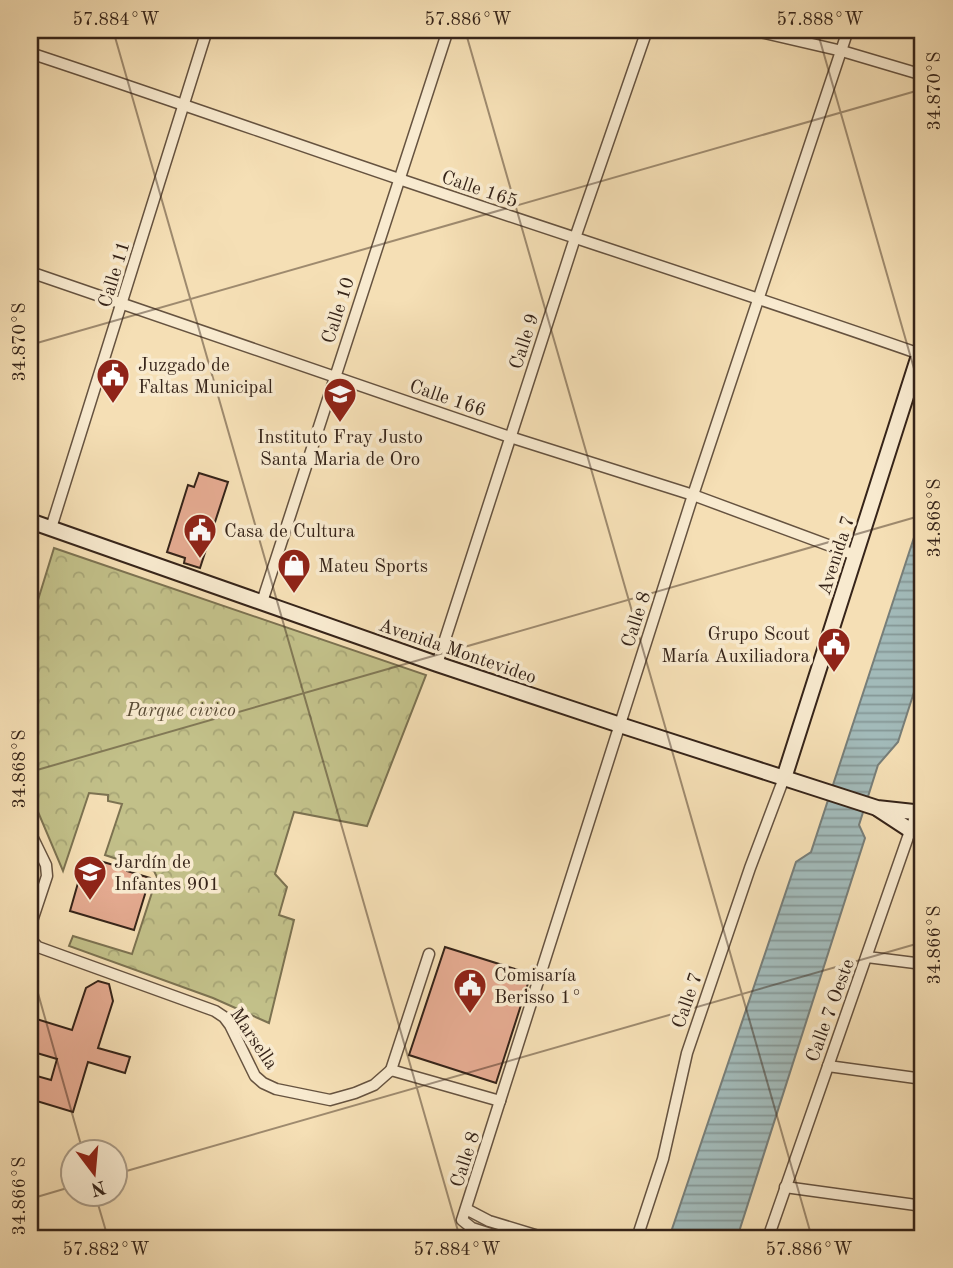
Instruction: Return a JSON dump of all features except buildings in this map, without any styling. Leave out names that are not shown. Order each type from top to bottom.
[{"type":"main road","name":"Avenida 7","points":[[784,778],[922,349]]},
{"type":"main road","name":"Avenida Montevideo","points":[[30,521],[437,664],[620,725],[877,808],[920,813]]},
{"type":"main road","name":"Avenida Montevideo","points":[[877,808],[916,832]]},
{"type":"street","name":"Calle 11","points":[[51,528],[206,30]]},
{"type":"street","name":"Calle 10","points":[[262,602],[448,30]]},
{"type":"street","name":"Calle 9","points":[[437,664],[575,238],[647,30]]},
{"type":"street","points":[[752,30],[842,51],[923,75]]},
{"type":"street","name":"Calle 8","points":[[503,1238],[472,1228],[463,1220],[466,1209],[693,495],[848,30]]},
{"type":"street","name":"Calle 165","points":[[30,53],[575,238],[922,349]]},
{"type":"street","name":"Calle 166","points":[[30,272],[334,377],[693,495],[855,555]]},
{"type":"street","name":"Calle 7","points":[[637,1238],[663,1159],[687,1053],[750,868],[784,778]]},
{"type":"street","name":"Calle 7 Oeste","points":[[768,1238],[867,957],[916,832],[923,794]]},
{"type":"street","name":"Marsella","points":[[30,832],[46,865],[47,876],[30,929],[30,939],[38,947],[215,1011],[230,1025],[255,1076],[276,1089],[330,1100],[374,1085],[391,1070]]},
{"type":"street","points":[[429,954],[391,1070],[500,1101]]},
{"type":"street","points":[[867,957],[923,964]]},
{"type":"street","points":[[828,1066],[923,1079]]},
{"type":"street","points":[[785,1187],[923,1206]]},
{"type":"street","points":[[466,1209],[489,1221],[545,1238]]},
{"type":"green space","name":"Parque civico","points":[[54,548],[426,675],[367,826],[294,812],[275,874],[287,887],[279,915],[294,920],[269,1023],[213,998],[69,946],[73,936],[132,954],[157,877],[154,871],[105,855],[122,804],[108,801],[108,795],[89,793],[63,871],[30,793],[30,626]]},
{"type":"water","points":[[923,510],[923,664],[898,742],[878,765],[859,825],[865,838],[737,1238],[669,1238],[796,862],[811,852]]},
{"type":"place","name":"Juzgado de Faltas Municipal","points":[[113,405]]},
{"type":"place","name":"Instituto Fray Justo Santa Maria de Oro","points":[[340,424]]},
{"type":"place","name":"Casa de Cultura","points":[[200,560]]},
{"type":"place","name":"Mateu Sports","points":[[294,595]]},
{"type":"place","name":"Grupo Scout María Auxiliadora","points":[[834,674]]},
{"type":"place","name":"Jardín de Infantes 901","points":[[90,902]]},
{"type":"place","name":"Comisaría Berisso 1°","points":[[470,1015]]}]
